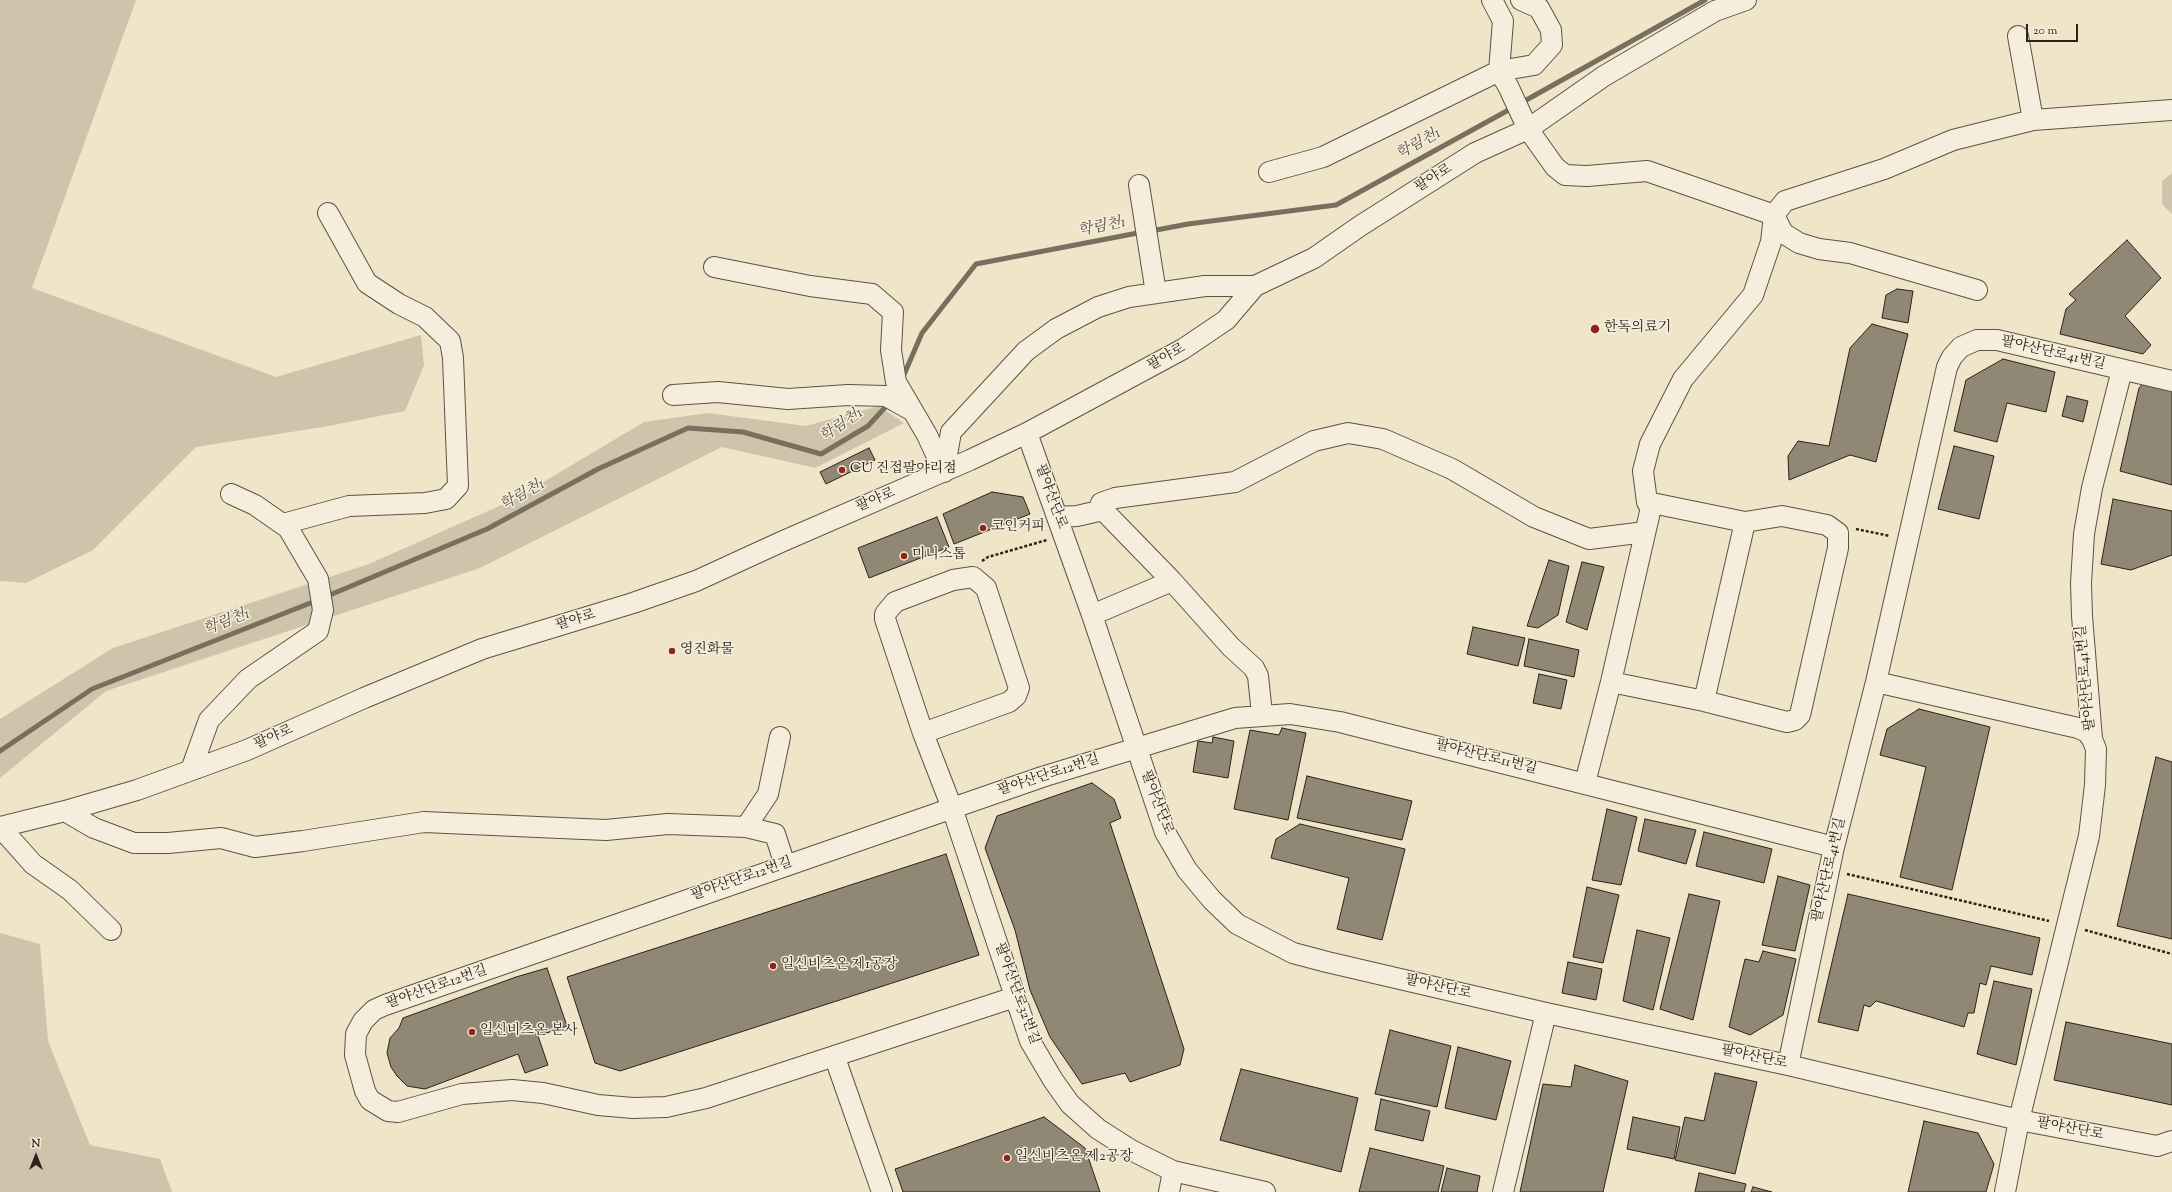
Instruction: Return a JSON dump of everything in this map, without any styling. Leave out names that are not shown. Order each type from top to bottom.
[{"type":"street","points":[[1492,0],[1503,21],[1504,78],[1526,123],[1555,167],[1565,175],[1587,176],[1647,171],[1774,215],[1783,233],[1799,243],[1819,249],[1850,253],[1977,290]]},
{"type":"street","points":[[1268,172],[1323,157],[1534,65],[1552,46],[1551,30],[1539,8],[1521,0]]},
{"type":"street","name":"팔야로","points":[[0,827],[65,811],[137,790],[247,750],[364,698],[482,650],[633,604],[696,582],[781,542],[944,472],[1026,433],[1184,349],[1226,320],[1255,286],[1314,258],[1360,226],[1475,153],[1604,76],[1716,11],[1746,0]]},
{"type":"street","points":[[2018,36],[2033,120]]},
{"type":"street","points":[[1611,682],[1704,701],[1787,722],[1795,720],[1800,715],[1838,548],[1838,532],[1827,525],[1782,516],[1745,522],[1647,502],[1643,471],[1650,444],[1683,379],[1753,295],[1771,242],[1774,215],[1785,201],[1884,169],[1953,140],[2033,120],[2172,110]]},
{"type":"street","points":[[1140,193],[1156,293]]},
{"type":"street","points":[[283,524],[349,506],[425,503],[446,499],[458,486],[453,358],[450,341],[425,317],[399,304],[367,283],[328,213]]},
{"type":"street","points":[[714,267],[810,286],[872,294],[893,312],[891,389],[913,411],[927,435],[944,472]]},
{"type":"street","points":[[944,472],[951,432],[1026,350],[1056,329],[1098,307],[1129,297],[1205,286],[1255,286]]},
{"type":"street","name":"팔야산단로41번길","points":[[1788,1065],[1834,847],[1876,682],[1947,367],[1952,357],[1961,347],[1976,340],[1997,340],[2122,370],[2092,488],[2084,534],[2082,596],[2092,740],[2096,749],[2096,778],[2089,836],[2020,1120]]},
{"type":"street","points":[[2122,370],[2172,380]]},
{"type":"street","points":[[673,395],[718,392],[788,399],[848,395],[891,389]]},
{"type":"street","name":"팔야산단로","points":[[1026,433],[1092,615],[1165,832],[1183,864],[1212,900],[1237,924],[1293,953],[1546,1013],[1788,1065],[2020,1120],[2164,1143]]},
{"type":"street","points":[[1262,714],[1258,676],[1254,668],[1231,647],[1172,581],[1103,510],[1102,503],[1115,498],[1235,482],[1314,440],[1348,433],[1383,439],[1452,469],[1534,517],[1589,539],[1645,532]]},
{"type":"street","points":[[191,770],[209,720],[248,679],[318,631],[323,610],[318,579],[288,528],[255,505],[230,494]]},
{"type":"street","points":[[1585,783],[1611,682],[1652,503]]},
{"type":"street","points":[[1060,526],[1077,516],[1103,510]]},
{"type":"street","points":[[1704,701],[1745,522]]},
{"type":"street","name":"팔야산단로32번길","points":[[923,733],[1009,702],[1016,696],[1019,688],[986,588],[972,577],[953,580],[895,602],[885,614],[887,628],[923,733],[952,808],[1030,1041],[1053,1080],[1070,1104],[1098,1129],[1131,1150],[1173,1171],[1265,1192]]},
{"type":"street","points":[[1092,615],[1172,581]]},
{"type":"street","points":[[1876,682],[2078,728],[2087,732],[2092,740]]},
{"type":"street","name":"팔야산단로11번길","points":[[1136,748],[1222,721],[1262,714],[1290,714],[1340,722],[1834,847]]},
{"type":"street","points":[[746,827],[768,794],[780,737]]},
{"type":"street","name":"팔야산단로12번길","points":[[1015,997],[835,1058],[706,1098],[666,1107],[633,1108],[598,1105],[543,1093],[512,1090],[462,1094],[398,1112],[388,1111],[370,1100],[365,1091],[355,1055],[356,1034],[363,1021],[374,1010],[385,1005],[522,959],[786,864],[1042,776],[1136,748]]},
{"type":"street","points":[[65,811],[94,828],[134,843],[221,838],[255,847],[424,822],[606,830],[668,824],[746,827],[775,834],[786,864]]},
{"type":"street","points":[[0,827],[33,864],[70,890],[111,930]]},
{"type":"street","points":[[1503,1192],[1546,1013]]},
{"type":"street","points":[[835,1058],[882,1192]]},
{"type":"street","points":[[2005,1192],[2020,1120]]},
{"type":"street","points":[[2164,1143],[2172,1159]]},
{"type":"street","points":[[1169,1192],[1173,1171]]},
{"type":"path","points":[[976,564],[988,557],[1060,526]]},
{"type":"path","points":[[1838,532],[1857,528],[1907,540]]},
{"type":"path","points":[[1830,869],[2068,925],[2172,954]]},
{"type":"shaded area","points":[[0,0],[136,0],[32,288],[276,377],[421,335],[424,365],[405,411],[323,427],[196,447],[93,550],[26,583],[0,581]]},
{"type":"shaded area","points":[[2172,173],[2172,214],[2162,204],[2162,181]]},
{"type":"shaded area","points":[[879,406],[904,423],[815,468],[722,447],[480,568],[106,691],[0,778],[0,719],[113,648],[369,564],[515,499],[644,422],[708,413],[806,426]]},
{"type":"shaded area","points":[[0,933],[40,944],[48,1041],[90,1145],[160,1159],[172,1192],[0,1192]]},
{"type":"building","points":[[2127,240],[2161,278],[2125,316],[2151,345],[2143,354],[2060,334],[2066,309],[2076,300],[2069,294]]},
{"type":"building","points":[[1897,289],[1913,291],[1908,323],[1882,318],[1886,295]]},
{"type":"building","points":[[1872,324],[1908,334],[1876,462],[1850,455],[1789,480],[1788,456],[1798,441],[1829,446],[1850,348]]},
{"type":"building","points":[[2003,359],[2055,372],[2046,412],[2007,403],[1997,442],[1954,431],[1966,380]]},
{"type":"building","points":[[2146,380],[2172,387],[2172,485],[2120,471],[2139,388]]},
{"type":"building","points":[[2067,396],[2088,401],[2083,422],[2062,416]]},
{"type":"building","points":[[1954,446],[1994,456],[1979,519],[1938,509]]},
{"type":"building","points":[[869,448],[875,460],[826,484],[820,472]]},
{"type":"building","points":[[992,492],[1023,497],[1030,514],[954,544],[943,514]]},
{"type":"building","points":[[2113,499],[2172,511],[2172,555],[2131,570],[2101,564]]},
{"type":"building","points":[[937,517],[949,547],[869,578],[858,548]]},
{"type":"building","points":[[1549,560],[1569,566],[1558,615],[1538,628],[1527,626]]},
{"type":"building","points":[[1582,562],[1604,567],[1587,630],[1566,622]]},
{"type":"building","points":[[1473,627],[1525,638],[1518,666],[1467,654]]},
{"type":"building","points":[[1529,639],[1579,650],[1574,677],[1524,666]]},
{"type":"building","points":[[1539,674],[1567,680],[1561,709],[1533,703]]},
{"type":"building","points":[[1919,709],[1990,727],[1952,890],[1900,877],[1926,767],[1880,755],[1887,729]]},
{"type":"building","points":[[1282,728],[1306,733],[1288,820],[1234,809],[1250,730],[1279,735]]},
{"type":"building","points":[[1213,737],[1234,741],[1228,778],[1193,772],[1198,741],[1212,743]]},
{"type":"building","points":[[2156,757],[2172,762],[2172,939],[2117,926]]},
{"type":"building","points":[[1307,776],[1412,801],[1402,840],[1297,818]]},
{"type":"building","points":[[1092,783],[1114,799],[1121,818],[1110,823],[1184,1049],[1180,1065],[1130,1082],[1125,1073],[1082,1084],[1050,1037],[1030,990],[1015,930],[985,848],[997,816]]},
{"type":"building","points":[[1607,809],[1637,817],[1621,885],[1592,880]]},
{"type":"building","points":[[1645,819],[1696,830],[1686,864],[1638,851]]},
{"type":"building","points":[[1300,824],[1405,849],[1382,940],[1337,929],[1349,878],[1271,858],[1276,839]]},
{"type":"building","points":[[1704,832],[1772,849],[1764,883],[1696,866]]},
{"type":"building","name":"일신비츠온 제1공장","points":[[946,854],[979,955],[620,1071],[595,1063],[567,977]]},
{"type":"building","points":[[1778,876],[1810,885],[1795,951],[1762,945]]},
{"type":"building","points":[[1587,887],[1619,895],[1603,963],[1573,957]]},
{"type":"building","points":[[1689,894],[1720,901],[1693,1020],[1660,1009]]},
{"type":"building","points":[[1848,894],[2040,938],[2032,975],[1991,966],[1986,985],[1980,983],[1974,1013],[1968,1013],[1964,1027],[1876,1001],[1870,1007],[1864,1005],[1858,1031],[1818,1022]]},
{"type":"building","points":[[1637,930],[1670,938],[1653,1010],[1623,1001]]},
{"type":"building","points":[[1763,951],[1796,959],[1783,1015],[1750,1035],[1729,1027],[1745,959],[1759,962]]},
{"type":"building","points":[[1568,962],[1602,969],[1596,1000],[1562,993]]},
{"type":"building","name":"일신비츠온 본사","points":[[547,968],[567,1026],[538,1036],[548,1065],[525,1073],[518,1054],[425,1089],[407,1086],[397,1076],[391,1067],[387,1053],[390,1038],[399,1028],[403,1018],[516,977]]},
{"type":"building","points":[[1994,981],[2032,989],[2016,1065],[1977,1054]]},
{"type":"building","points":[[2066,1022],[2172,1044],[2172,1105],[2054,1080]]},
{"type":"building","points":[[1390,1030],[1451,1046],[1437,1107],[1375,1094]]},
{"type":"building","points":[[1458,1047],[1511,1061],[1496,1120],[1445,1108]]},
{"type":"building","points":[[1575,1065],[1628,1081],[1603,1192],[1520,1192],[1543,1084],[1571,1087]]},
{"type":"building","points":[[1241,1069],[1358,1098],[1341,1172],[1220,1140]]},
{"type":"building","points":[[1715,1073],[1757,1082],[1735,1174],[1675,1160],[1685,1117],[1704,1121]]},
{"type":"building","points":[[1381,1099],[1430,1111],[1423,1141],[1375,1130]]},
{"type":"building","name":"일신비츠온 제2공장","points":[[1044,1117],[1085,1148],[1100,1192],[903,1192],[895,1169]]},
{"type":"building","points":[[1633,1117],[1680,1127],[1674,1159],[1627,1149]]},
{"type":"building","points":[[1924,1121],[1978,1133],[1994,1164],[1986,1192],[1908,1192]]},
{"type":"building","points":[[1370,1148],[1444,1166],[1438,1192],[1359,1192]]},
{"type":"building","points":[[1447,1168],[1480,1176],[1477,1192],[1441,1192]]},
{"type":"building","points":[[1699,1173],[1746,1184],[1744,1192],[1695,1192]]},
{"type":"building","points":[[1753,1187],[1772,1192],[1751,1192]]},
{"type":"waterway","name":"학림천1","points":[[1521,103],[1705,0]]},
{"type":"waterway","name":"학림천1","points":[[1151,231],[1188,224],[1336,205],[1514,107]]},
{"type":"waterway","name":"학림천1","points":[[903,377],[922,333],[976,264],[1143,232]]},
{"type":"waterway","name":"학림천1","points":[[325,597],[487,529],[598,469],[688,428],[743,432],[821,454],[868,426],[890,402]]},
{"type":"waterway","name":"학림천1","points":[[0,751],[92,689],[318,600]]},
{"type":"place","name":"한독의료기","points":[[1595,329]]},
{"type":"place","name":"CU 진접팔야리점","points":[[842,470]]},
{"type":"place","name":"코인커피","points":[[983,528]]},
{"type":"place","name":"미니스톱","points":[[904,556]]},
{"type":"place","name":"영진화물","points":[[672,651]]},
{"type":"place","name":"일신비츠온 제1공장","points":[[773,966]]},
{"type":"place","name":"일신비츠온 본사","points":[[472,1032]]},
{"type":"place","name":"일신비츠온 제2공장","points":[[1007,1158]]}]
